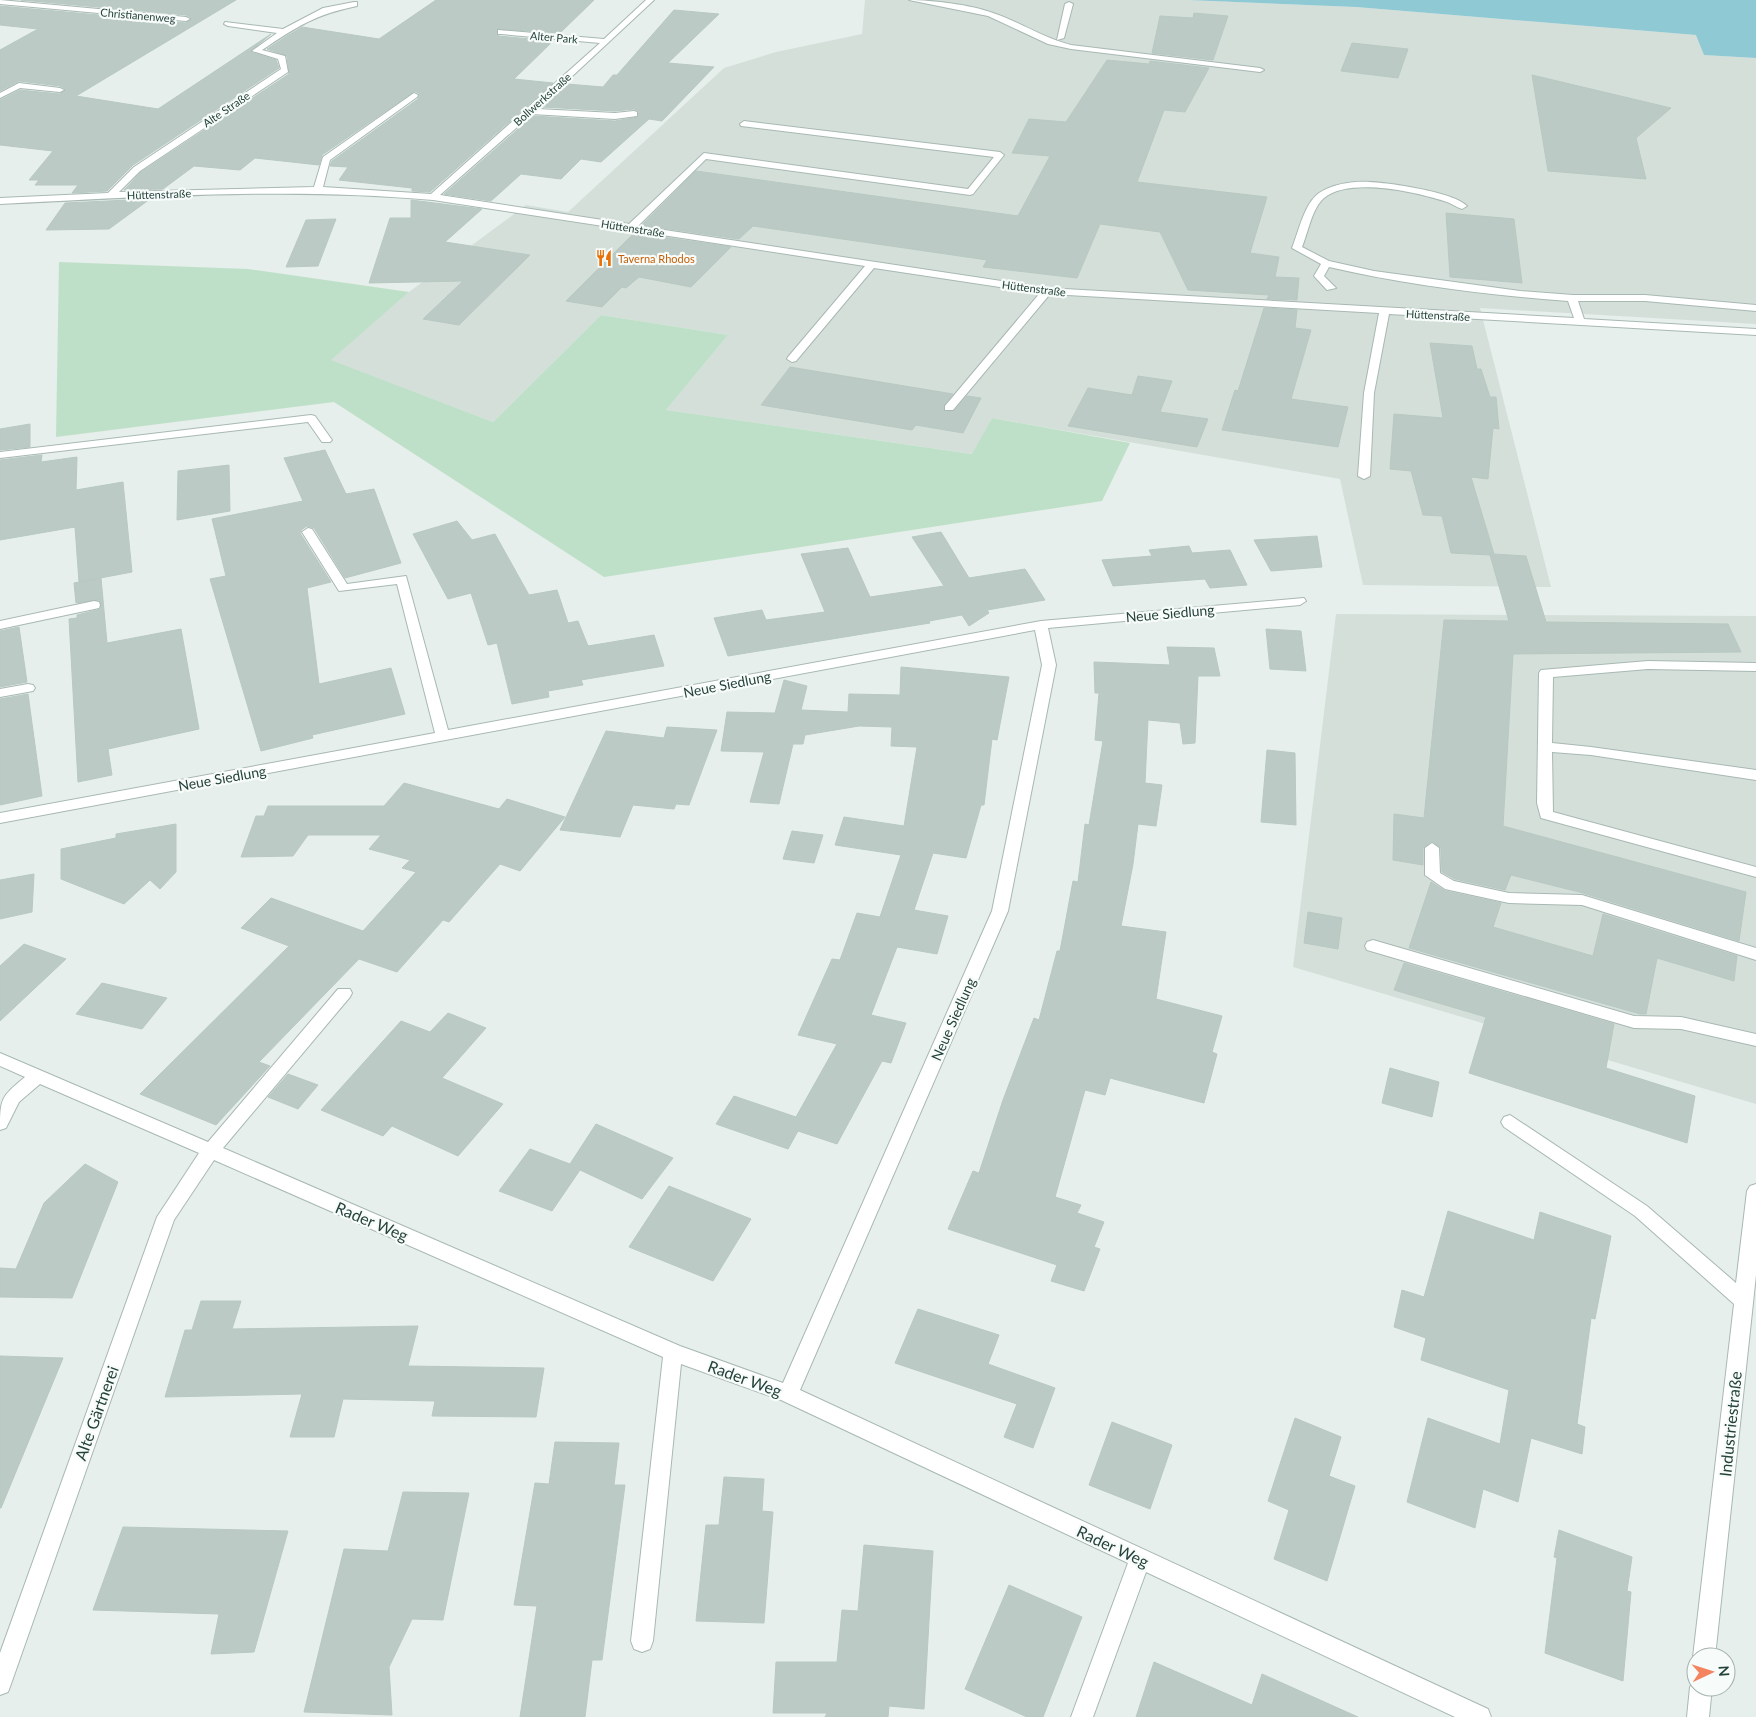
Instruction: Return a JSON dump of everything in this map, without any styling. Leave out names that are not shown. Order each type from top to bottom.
[{"type":"street","name":"Bollwerkstraße","points":[[432,196],[529,111],[650,0]]},
{"type":"street","points":[[913,0],[990,14],[1060,38],[1107,43]]},
{"type":"street","name":"Christianenweg","points":[[0,2],[186,19]]},
{"type":"street","name":"Alte Straße","points":[[110,196],[137,169],[285,70],[282,58],[256,51],[315,12],[334,6],[354,4]]},
{"type":"street","points":[[1060,38],[1069,4]]},
{"type":"street","points":[[1014,23],[1051,42],[1071,47],[1260,70]]},
{"type":"street","points":[[228,24],[285,32]]},
{"type":"street","name":"Alter Park","points":[[501,32],[606,41]]},
{"type":"street","points":[[0,83],[60,90]]},
{"type":"street","points":[[0,96],[19,85]]},
{"type":"street","points":[[318,188],[326,159],[414,95]]},
{"type":"street","points":[[529,111],[616,116],[634,114]]},
{"type":"street","points":[[630,228],[704,156],[970,192],[1000,155],[744,124]]},
{"type":"street","points":[[1462,206],[1447,199],[1391,186],[1344,186],[1329,190],[1319,197],[1297,248],[1326,263],[1374,274],[1520,294],[1574,298],[1626,297],[1756,308]]},
{"type":"street","name":"Hüttenstraße","points":[[0,201],[318,188],[376,190],[432,196],[1047,291],[1756,332]]},
{"type":"street","points":[[792,359],[873,263]]},
{"type":"street","points":[[1326,263],[1319,276],[1331,288]]},
{"type":"street","points":[[949,408],[1047,291]]},
{"type":"street","points":[[1574,298],[1574,309],[1580,322]]},
{"type":"street","points":[[1364,476],[1369,393],[1384,311]]},
{"type":"street","points":[[0,455],[312,418],[326,440]]},
{"type":"street","points":[[308,532],[343,588],[402,579],[443,737]]},
{"type":"street","name":"Neue Siedlung","points":[[0,818],[1041,625],[1300,601]]},
{"type":"street","points":[[0,625],[94,605]]},
{"type":"street","name":"Neue Siedlung","points":[[788,1394],[1000,911],[1049,665],[1041,625]]},
{"type":"street","points":[[1756,667],[1648,665],[1546,673],[1544,804],[1546,815],[1756,872]]},
{"type":"street","points":[[0,693],[28,688]]},
{"type":"street","points":[[1545,747],[1591,750],[1756,774]]},
{"type":"street","points":[[1432,848],[1433,874],[1450,885],[1509,898],[1582,900],[1756,954]]},
{"type":"street","points":[[1373,946],[1634,1022],[1681,1023],[1756,1040]]},
{"type":"street","name":"Alte Gärtnerei","points":[[0,1684],[166,1218],[210,1151],[344,993]]},
{"type":"street","name":"Rader Weg","points":[[0,1059],[673,1352],[788,1394],[1480,1717]]},
{"type":"street","points":[[0,1123],[12,1098],[38,1076]]},
{"type":"street","points":[[1510,1122],[1641,1211],[1743,1300]]},
{"type":"street","name":"Industriestraße","points":[[1705,1647],[1756,1191]]},
{"type":"street","points":[[642,1641],[673,1352]]},
{"type":"street","points":[[1082,1717],[1140,1558]]},
{"type":"street","points":[[1698,1717],[1700,1697]]},
{"type":"shaded area","points":[[865,0],[1188,0],[1356,7],[1697,35],[1704,55],[1756,58],[1756,324],[1480,308],[1551,587],[1363,585],[1340,479],[992,418],[973,454],[666,410],[728,335],[601,315],[493,422],[330,360],[409,292],[526,205],[568,212],[724,68],[776,52],[862,34]]},
{"type":"shaded area","points":[[1336,614],[1756,616],[1756,1104],[1293,967]]},
{"type":"green space","points":[[59,262],[248,269],[409,292],[331,360],[493,422],[601,315],[728,335],[666,410],[972,454],[992,418],[1130,443],[1102,501],[604,577],[334,402],[56,437]]},
{"type":"water","points":[[1188,0],[1756,0],[1756,58],[1704,55],[1696,35],[1356,7]]},
{"type":"building","points":[[21,0],[236,0],[76,96],[158,109],[271,34],[250,52],[276,60],[279,68],[133,165],[107,191],[72,193],[78,185],[35,185],[39,180],[29,180],[53,151],[0,145],[0,100],[20,90],[60,94],[66,89],[60,86],[19,81],[0,91],[0,50],[38,29],[0,25],[0,6],[186,23],[192,18],[186,15]]},
{"type":"building","points":[[436,0],[594,0],[560,33],[497,29],[498,36],[553,41],[514,79],[553,83],[430,192],[412,191],[412,188],[339,180],[348,167],[330,166],[332,161],[418,99],[420,94],[415,91],[322,155],[319,165],[255,158],[240,170],[194,166],[163,189],[124,190],[141,172],[289,74],[287,56],[267,49],[287,36],[302,27],[379,39]]},
{"type":"building","points":[[674,10],[719,14],[668,63],[714,67],[662,121],[649,119],[601,162],[581,159],[561,179],[521,174],[491,201],[444,194],[533,116],[615,121],[638,117],[639,111],[634,109],[615,111],[542,107],[567,84],[603,87],[613,75],[617,75]]},
{"type":"building","points":[[1194,13],[1228,16],[1213,60],[1152,53],[1160,16],[1193,18]]},
{"type":"building","points":[[1352,43],[1408,49],[1398,78],[1341,71]]},
{"type":"building","points":[[1107,60],[1149,64],[1150,61],[1209,68],[1185,112],[1164,110],[1137,182],[1267,197],[1250,253],[1279,257],[1275,277],[1299,278],[1297,300],[1267,299],[1269,295],[1188,290],[1160,232],[1100,224],[1077,278],[983,267],[987,260],[753,226],[739,239],[642,225],[696,171],[1018,216],[1050,156],[1012,153],[1029,119],[1066,122]]},
{"type":"building","points":[[1532,75],[1671,108],[1636,138],[1646,179],[1548,171]]},
{"type":"building","points":[[150,199],[109,229],[46,230],[65,203]]},
{"type":"building","points":[[411,200],[482,209],[445,242],[530,255],[459,325],[423,319],[463,281],[369,283],[390,218],[411,218]]},
{"type":"building","points":[[1446,213],[1514,219],[1522,283],[1450,277]]},
{"type":"building","points":[[336,219],[318,266],[286,267],[306,220]]},
{"type":"building","points":[[634,233],[731,247],[691,287],[639,277],[626,288],[622,287],[602,307],[566,301]]},
{"type":"building","points":[[1264,308],[1297,310],[1295,328],[1311,330],[1291,399],[1348,407],[1338,447],[1222,430],[1235,390],[1238,391]]},
{"type":"building","points":[[1430,343],[1472,346],[1477,369],[1481,369],[1490,397],[1496,397],[1499,429],[1493,428],[1488,479],[1471,477],[1494,554],[1526,556],[1546,622],[1728,624],[1741,652],[1513,654],[1503,826],[1746,892],[1739,941],[1583,893],[1511,875],[1505,890],[1455,879],[1442,872],[1441,848],[1432,841],[1423,848],[1423,865],[1393,860],[1394,814],[1424,818],[1444,620],[1509,621],[1490,555],[1451,553],[1442,516],[1423,515],[1411,471],[1390,469],[1394,414],[1443,418]]},
{"type":"building","points":[[790,367],[953,394],[944,405],[945,412],[954,411],[967,396],[981,398],[963,433],[916,425],[912,430],[761,405]]},
{"type":"building","points":[[1138,376],[1172,381],[1160,412],[1208,419],[1197,447],[1068,426],[1088,388],[1132,395]]},
{"type":"building","points":[[30,424],[30,447],[0,450],[0,429]]},
{"type":"building","points":[[325,450],[346,494],[374,489],[401,563],[345,578],[314,528],[307,526],[301,530],[300,533],[331,582],[307,588],[319,684],[391,668],[405,714],[312,735],[313,738],[261,751],[210,579],[226,576],[212,519],[303,501],[284,458]]},
{"type":"building","points":[[42,455],[41,462],[77,457],[76,490],[123,482],[132,572],[79,582],[75,527],[0,540],[0,460]]},
{"type":"building","points":[[229,465],[230,511],[177,520],[178,471]]},
{"type":"building","points":[[457,521],[472,540],[495,534],[529,595],[557,590],[568,623],[578,621],[588,646],[654,635],[664,666],[581,680],[583,685],[548,691],[549,697],[512,704],[497,643],[488,645],[471,593],[448,599],[413,534]]},
{"type":"building","points":[[941,532],[969,578],[1025,569],[1045,600],[987,610],[989,613],[969,626],[962,615],[929,621],[930,623],[728,656],[714,618],[762,610],[766,620],[825,612],[801,554],[848,548],[870,597],[944,586],[912,537]]},
{"type":"building","points":[[1317,536],[1322,567],[1271,571],[1254,540]]},
{"type":"building","points":[[1189,546],[1192,553],[1230,550],[1247,585],[1210,588],[1205,579],[1113,586],[1102,560],[1152,556],[1149,550]]},
{"type":"building","points":[[101,578],[107,643],[181,629],[199,729],[108,749],[112,775],[78,782],[69,619],[101,609],[99,600],[76,603],[74,583]]},
{"type":"building","points":[[19,627],[27,682],[0,687],[0,631]]},
{"type":"building","points":[[1266,629],[1301,631],[1306,671],[1270,669]]},
{"type":"building","points":[[1167,647],[1214,648],[1220,676],[1198,676],[1195,743],[1183,744],[1180,723],[1148,720],[1145,783],[1162,785],[1156,826],[1138,824],[1133,864],[1121,926],[1166,932],[1156,999],[1222,1016],[1212,1052],[1217,1054],[1204,1103],[1110,1078],[1105,1095],[1085,1090],[1055,1197],[1081,1205],[1077,1213],[1104,1222],[1094,1247],[1100,1249],[1084,1291],[1051,1281],[1057,1265],[948,1229],[973,1171],[979,1173],[1003,1100],[1034,1018],[1039,1020],[1057,951],[1060,951],[1073,881],[1078,882],[1085,824],[1089,825],[1103,741],[1095,740],[1099,693],[1095,693],[1094,662],[1170,665]]},
{"type":"building","points":[[901,667],[1009,677],[997,740],[992,739],[984,805],[981,805],[966,858],[933,853],[914,910],[948,916],[937,954],[897,947],[871,1015],[906,1023],[891,1063],[882,1061],[837,1144],[798,1131],[788,1149],[716,1124],[734,1096],[796,1117],[837,1044],[798,1035],[832,959],[840,960],[857,913],[880,917],[901,855],[835,845],[844,817],[904,826],[917,747],[891,746],[892,727],[859,726],[805,735],[803,744],[793,744],[779,804],[750,802],[764,752],[721,751],[727,712],[775,713],[784,680],[807,686],[801,710],[848,712],[849,694],[900,695]]},
{"type":"building","points":[[28,694],[42,796],[0,805],[0,699]]},
{"type":"building","points":[[667,727],[717,730],[689,805],[676,804],[674,809],[633,805],[620,837],[560,830],[606,731],[664,738]]},
{"type":"building","points":[[1267,750],[1295,753],[1296,825],[1261,822]]},
{"type":"building","points":[[404,783],[499,809],[507,799],[565,817],[520,871],[500,864],[449,922],[443,920],[397,972],[359,959],[259,1062],[270,1066],[216,1125],[140,1094],[289,946],[241,928],[271,898],[363,931],[416,872],[402,868],[410,860],[369,849],[381,835],[308,835],[293,856],[241,857],[256,816],[264,816],[268,806],[384,806]]},
{"type":"building","points":[[176,824],[176,872],[160,889],[150,880],[124,904],[61,879],[61,849],[116,838],[116,834]]},
{"type":"building","points":[[792,831],[823,835],[814,863],[783,859]]},
{"type":"building","points":[[34,874],[32,912],[0,919],[0,880]]},
{"type":"building","points":[[1431,882],[1445,891],[1501,903],[1493,927],[1593,956],[1603,914],[1737,956],[1734,981],[1657,958],[1646,1014],[1640,1014],[1409,948]]},
{"type":"building","points":[[1308,912],[1342,918],[1338,949],[1304,943]]},
{"type":"building","points":[[24,944],[66,959],[0,1021],[0,966]]},
{"type":"building","points":[[1404,963],[1614,1024],[1606,1068],[1695,1096],[1687,1143],[1469,1073],[1486,1017],[1394,990]]},
{"type":"building","points":[[102,983],[167,998],[142,1029],[76,1014]]},
{"type":"building","points":[[448,1013],[486,1028],[442,1078],[503,1104],[458,1156],[392,1126],[383,1136],[321,1110],[401,1021],[430,1032]]},
{"type":"building","points":[[1390,1068],[1439,1082],[1432,1117],[1382,1103]]},
{"type":"building","points":[[288,1074],[318,1085],[298,1109],[268,1097]]},
{"type":"building","points":[[596,1124],[673,1158],[642,1199],[580,1170],[552,1211],[499,1191],[530,1149],[570,1164]]},
{"type":"building","points":[[85,1164],[118,1182],[72,1298],[0,1297],[0,1268],[16,1269],[44,1203]]},
{"type":"building","points":[[669,1186],[751,1219],[713,1281],[629,1247]]},
{"type":"building","points":[[1448,1211],[1534,1240],[1540,1212],[1611,1236],[1595,1319],[1591,1318],[1577,1424],[1585,1427],[1582,1454],[1531,1438],[1518,1502],[1483,1489],[1475,1528],[1407,1502],[1428,1418],[1500,1444],[1509,1390],[1421,1360],[1426,1338],[1394,1327],[1402,1290],[1424,1297]]},
{"type":"building","points":[[201,1301],[241,1301],[232,1329],[418,1326],[408,1366],[544,1368],[536,1417],[432,1416],[435,1401],[343,1399],[334,1437],[290,1437],[302,1394],[165,1397],[185,1330],[192,1330]]},
{"type":"building","points":[[918,1309],[999,1335],[988,1364],[1055,1388],[1033,1448],[1004,1437],[1017,1404],[895,1363]]},
{"type":"building","points":[[0,1356],[63,1358],[1,1508],[0,1508]]},
{"type":"building","points":[[1295,1418],[1341,1437],[1329,1476],[1355,1486],[1327,1581],[1274,1559],[1289,1510],[1268,1501]]},
{"type":"building","points":[[1112,1422],[1172,1445],[1150,1509],[1089,1485]]},
{"type":"building","points":[[555,1442],[619,1443],[614,1485],[625,1485],[602,1660],[592,1660],[585,1717],[520,1717],[537,1606],[514,1605],[535,1483],[549,1484]]},
{"type":"building","points":[[724,1477],[764,1479],[762,1511],[773,1512],[764,1623],[696,1621],[706,1525],[719,1525]]},
{"type":"building","points":[[403,1492],[469,1493],[443,1620],[412,1619],[389,1667],[392,1715],[304,1712],[344,1549],[388,1551]]},
{"type":"building","points":[[123,1527],[288,1531],[254,1652],[211,1654],[219,1614],[93,1610]]},
{"type":"building","points":[[1559,1530],[1632,1557],[1627,1591],[1631,1592],[1623,1681],[1545,1653],[1557,1558],[1554,1557]]},
{"type":"building","points":[[864,1545],[933,1551],[924,1709],[889,1706],[888,1717],[825,1717],[827,1713],[773,1713],[776,1662],[837,1662],[842,1610],[858,1611]]},
{"type":"building","points":[[1009,1585],[1082,1617],[1043,1717],[1027,1717],[965,1689]]},
{"type":"building","points":[[1154,1662],[1252,1705],[1262,1674],[1358,1717],[1136,1717]]},
{"type":"place","name":"Taverna Rhodos","points":[[604,258]]}]
